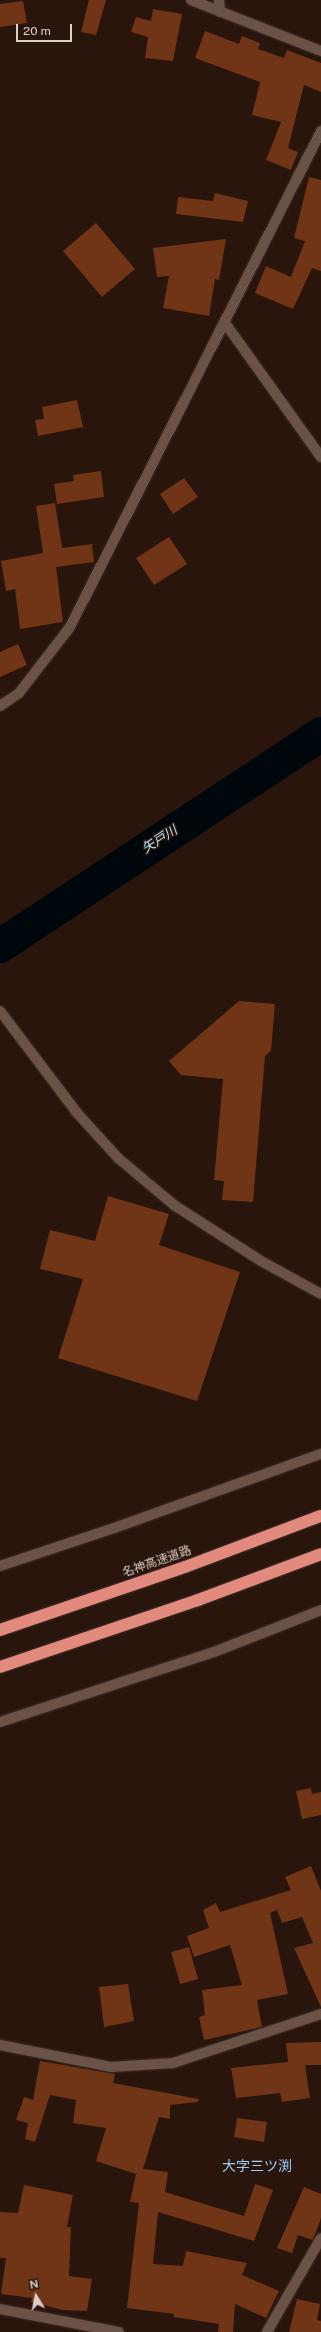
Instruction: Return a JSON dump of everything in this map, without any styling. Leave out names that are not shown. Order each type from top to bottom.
[{"type":"highway","name":"名神高速道路","points":[[0,1630],[185,1567],[321,1516]]},
{"type":"highway","points":[[0,1667],[198,1600],[321,1554]]},
{"type":"street","points":[[191,0],[321,51]]},
{"type":"street","points":[[219,0],[220,12]]},
{"type":"street","points":[[0,706],[18,693],[70,627],[321,131]]},
{"type":"street","points":[[225,323],[321,457]]},
{"type":"street","points":[[0,1011],[78,1114],[118,1158],[174,1205],[261,1261],[321,1294]]},
{"type":"street","points":[[0,1566],[114,1528],[321,1454]]},
{"type":"street","points":[[0,1722],[214,1652],[321,1610]]},
{"type":"street","points":[[0,2045],[111,2067],[173,2063],[321,2014]]},
{"type":"street","points":[[267,2332],[321,2238]]},
{"type":"street","points":[[0,2309],[119,2332]]},
{"type":"building","points":[[89,0],[106,0],[96,35],[81,32]]},
{"type":"building","points":[[23,1],[27,23],[0,27],[0,4]]},
{"type":"building","points":[[153,9],[182,14],[173,61],[145,58],[148,37],[131,32],[136,17],[151,21]]},
{"type":"building","points":[[205,31],[239,44],[242,36],[260,43],[258,49],[284,58],[287,50],[321,63],[321,92],[304,85],[288,148],[298,152],[291,170],[266,160],[281,122],[252,115],[260,82],[195,58]]},
{"type":"building","points":[[309,177],[321,180],[321,271],[312,268],[293,309],[255,293],[266,266],[291,277],[305,241],[294,238]]},
{"type":"building","points":[[215,193],[248,201],[243,222],[176,214],[178,197],[213,201]]},
{"type":"building","points":[[96,223],[135,269],[102,297],[63,251]]},
{"type":"building","points":[[226,239],[219,280],[215,279],[209,316],[163,308],[169,276],[157,277],[153,248]]},
{"type":"building","points":[[77,400],[83,427],[38,436],[35,420],[44,419],[42,407]]},
{"type":"building","points":[[101,471],[104,497],[57,504],[54,484],[74,481],[73,475]]},
{"type":"building","points":[[184,478],[198,497],[173,514],[160,494]]},
{"type":"building","points":[[55,503],[62,548],[92,544],[94,562],[56,567],[63,622],[20,629],[15,589],[6,591],[1,561],[43,553],[36,506]]},
{"type":"building","points":[[169,537],[187,564],[154,585],[136,558]]},
{"type":"building","points":[[18,644],[27,665],[0,677],[0,652]]},
{"type":"building","points":[[239,1001],[275,1004],[271,1051],[265,1056],[253,1202],[222,1200],[224,1181],[214,1180],[223,1079],[181,1075],[169,1061]]},
{"type":"building","points":[[108,1196],[169,1214],[159,1245],[240,1272],[197,1401],[58,1358],[83,1279],[40,1269],[50,1230],[95,1241]]},
{"type":"building","points":[[311,1788],[312,1794],[321,1792],[321,1815],[302,1819],[296,1791]]},
{"type":"building","points":[[311,1866],[321,1891],[321,2007],[294,1948],[313,1943],[302,1917],[282,1923],[277,1910],[270,1913],[288,1994],[257,2000],[262,2027],[204,2040],[199,2017],[205,2015],[202,1990],[242,1985],[230,1945],[194,1957],[187,1936],[209,1928],[203,1910],[216,1903],[220,1912],[291,1890],[285,1877]]},
{"type":"building","points":[[189,1947],[198,1979],[180,1984],[171,1952]]},
{"type":"building","points":[[128,1984],[134,2021],[104,2027],[99,1987]]},
{"type":"building","points":[[321,2042],[321,2065],[305,2065],[310,2098],[282,2102],[280,2093],[236,2098],[231,2068],[288,2062],[286,2043]]},
{"type":"building","points":[[40,2061],[115,2074],[113,2083],[199,2099],[198,2102],[170,2105],[170,2119],[159,2117],[143,2169],[168,2172],[165,2192],[244,2216],[255,2184],[273,2190],[254,2241],[158,2212],[153,2264],[183,2266],[186,2251],[247,2263],[242,2275],[279,2291],[266,2318],[235,2304],[233,2332],[218,2332],[219,2324],[174,2317],[174,2314],[127,2308],[139,2203],[130,2202],[136,2174],[96,2161],[106,2128],[73,2123],[76,2100],[50,2095],[35,2142],[25,2139],[28,2123],[16,2120],[24,2097],[33,2100]]},
{"type":"building","points":[[237,2118],[267,2122],[264,2142],[234,2137]]},
{"type":"building","points":[[24,2185],[73,2195],[67,2227],[71,2227],[69,2276],[92,2279],[87,2311],[63,2310],[31,2302],[32,2298],[1,2294],[6,2258],[0,2258],[0,2212],[18,2213]]},
{"type":"building","points":[[304,2187],[321,2194],[321,2218],[313,2240],[298,2235],[292,2253],[277,2248]]},
{"type":"building","points":[[297,2299],[320,2304],[317,2320],[321,2321],[321,2332],[289,2332]]},
{"type":"waterway","name":"矢戸川","points":[[0,946],[321,734]]},
{"type":"district","name":"大字三ツ渕","points":[[257,2166]]}]
